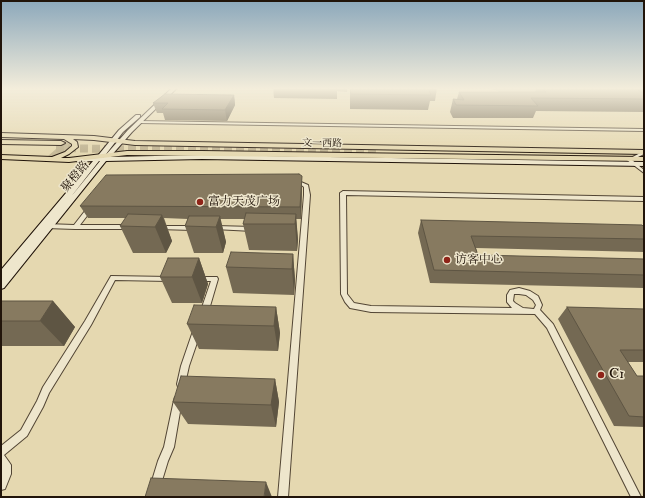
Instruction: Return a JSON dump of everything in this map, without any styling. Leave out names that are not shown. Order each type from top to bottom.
[{"type":"highway","points":[[1,142],[60,143]]},
{"type":"highway","points":[[1,148],[60,143]]},
{"type":"main road","name":"文一西路","points":[[1,135],[60,143],[117,141],[135,144],[644,152]]},
{"type":"main road","points":[[50,159],[67,153],[75,147],[74,142],[60,143]]},
{"type":"main road","points":[[151,153],[146,151],[150,147],[154,146],[210,145]]},
{"type":"main road","name":"文一西路","points":[[1,157],[69,160],[103,158],[127,153],[151,153],[396,156],[632,162],[644,160]]},
{"type":"main road","points":[[396,156],[426,160]]},
{"type":"street","name":"聚橙路","points":[[117,141],[121,131],[143,111]]},
{"type":"street","name":"聚橙路","points":[[1,276],[46,226],[117,141],[151,111]]},
{"type":"street","points":[[140,122],[644,130]]},
{"type":"street","points":[[632,162],[644,152]]},
{"type":"street","points":[[103,158],[202,157],[632,162],[644,164]]},
{"type":"street","points":[[632,162],[644,172]]},
{"type":"street","points":[[283,497],[304,230],[306,186],[301,183],[285,183]]},
{"type":"street","points":[[536,311],[371,309],[352,306],[344,294],[343,194],[644,199]]},
{"type":"street","points":[[75,226],[95,202]]},
{"type":"street","name":"聚橙路","points":[[1,286],[46,226]]},
{"type":"street","points":[[46,226],[139,227]]},
{"type":"street","points":[[155,228],[202,228]]},
{"type":"street","points":[[210,228],[257,229]]},
{"type":"street","points":[[296,229],[304,230]]},
{"type":"street","points":[[1,452],[24,433],[46,390],[88,324],[113,278],[177,279]]},
{"type":"street","points":[[152,497],[169,447],[185,366],[215,279],[192,279]]},
{"type":"street","points":[[522,311],[510,302],[510,295],[515,291],[528,293],[536,298],[539,305],[536,311]]},
{"type":"street","points":[[536,311],[550,326],[636,497]]},
{"type":"street","points":[[1,459],[6,465],[6,474],[1,485]]},
{"type":"shaded area","points":[[65,141],[73,144],[68,151],[54,156],[48,156]]},
{"type":"building","name":"富力天茂广场","points":[[299,174],[302,176],[300,207],[80,206],[106,175]]},
{"type":"building","points":[[246,213],[296,214],[295,224],[243,224]]},
{"type":"building","points":[[128,214],[162,215],[155,227],[120,226]]},
{"type":"building","points":[[189,216],[220,216],[216,227],[185,226]]},
{"type":"building","points":[[421,220],[642,225],[644,227],[644,239],[471,236],[478,255],[644,259],[644,275],[434,270]]},
{"type":"building","points":[[231,252],[293,254],[292,269],[226,267]]},
{"type":"building","points":[[168,258],[199,258],[192,277],[160,277]]},
{"type":"building","points":[[1,301],[53,301],[40,321],[1,321]]},
{"type":"building","points":[[194,305],[276,307],[274,326],[187,324]]},
{"type":"building","points":[[567,307],[644,309],[644,350],[620,350],[637,376],[644,376],[644,417],[629,416]]},
{"type":"building","points":[[181,376],[275,379],[271,405],[173,402]]},
{"type":"building","points":[[151,478],[266,482],[264,497],[145,497]]},
{"type":"tunnel","points":[[56,148],[377,154]]},
{"type":"place","name":"富力天茂广场","points":[[200,202]]},
{"type":"place","name":"访客中心","points":[[447,260]]},
{"type":"place","name":"C1","points":[[601,375]]}]
